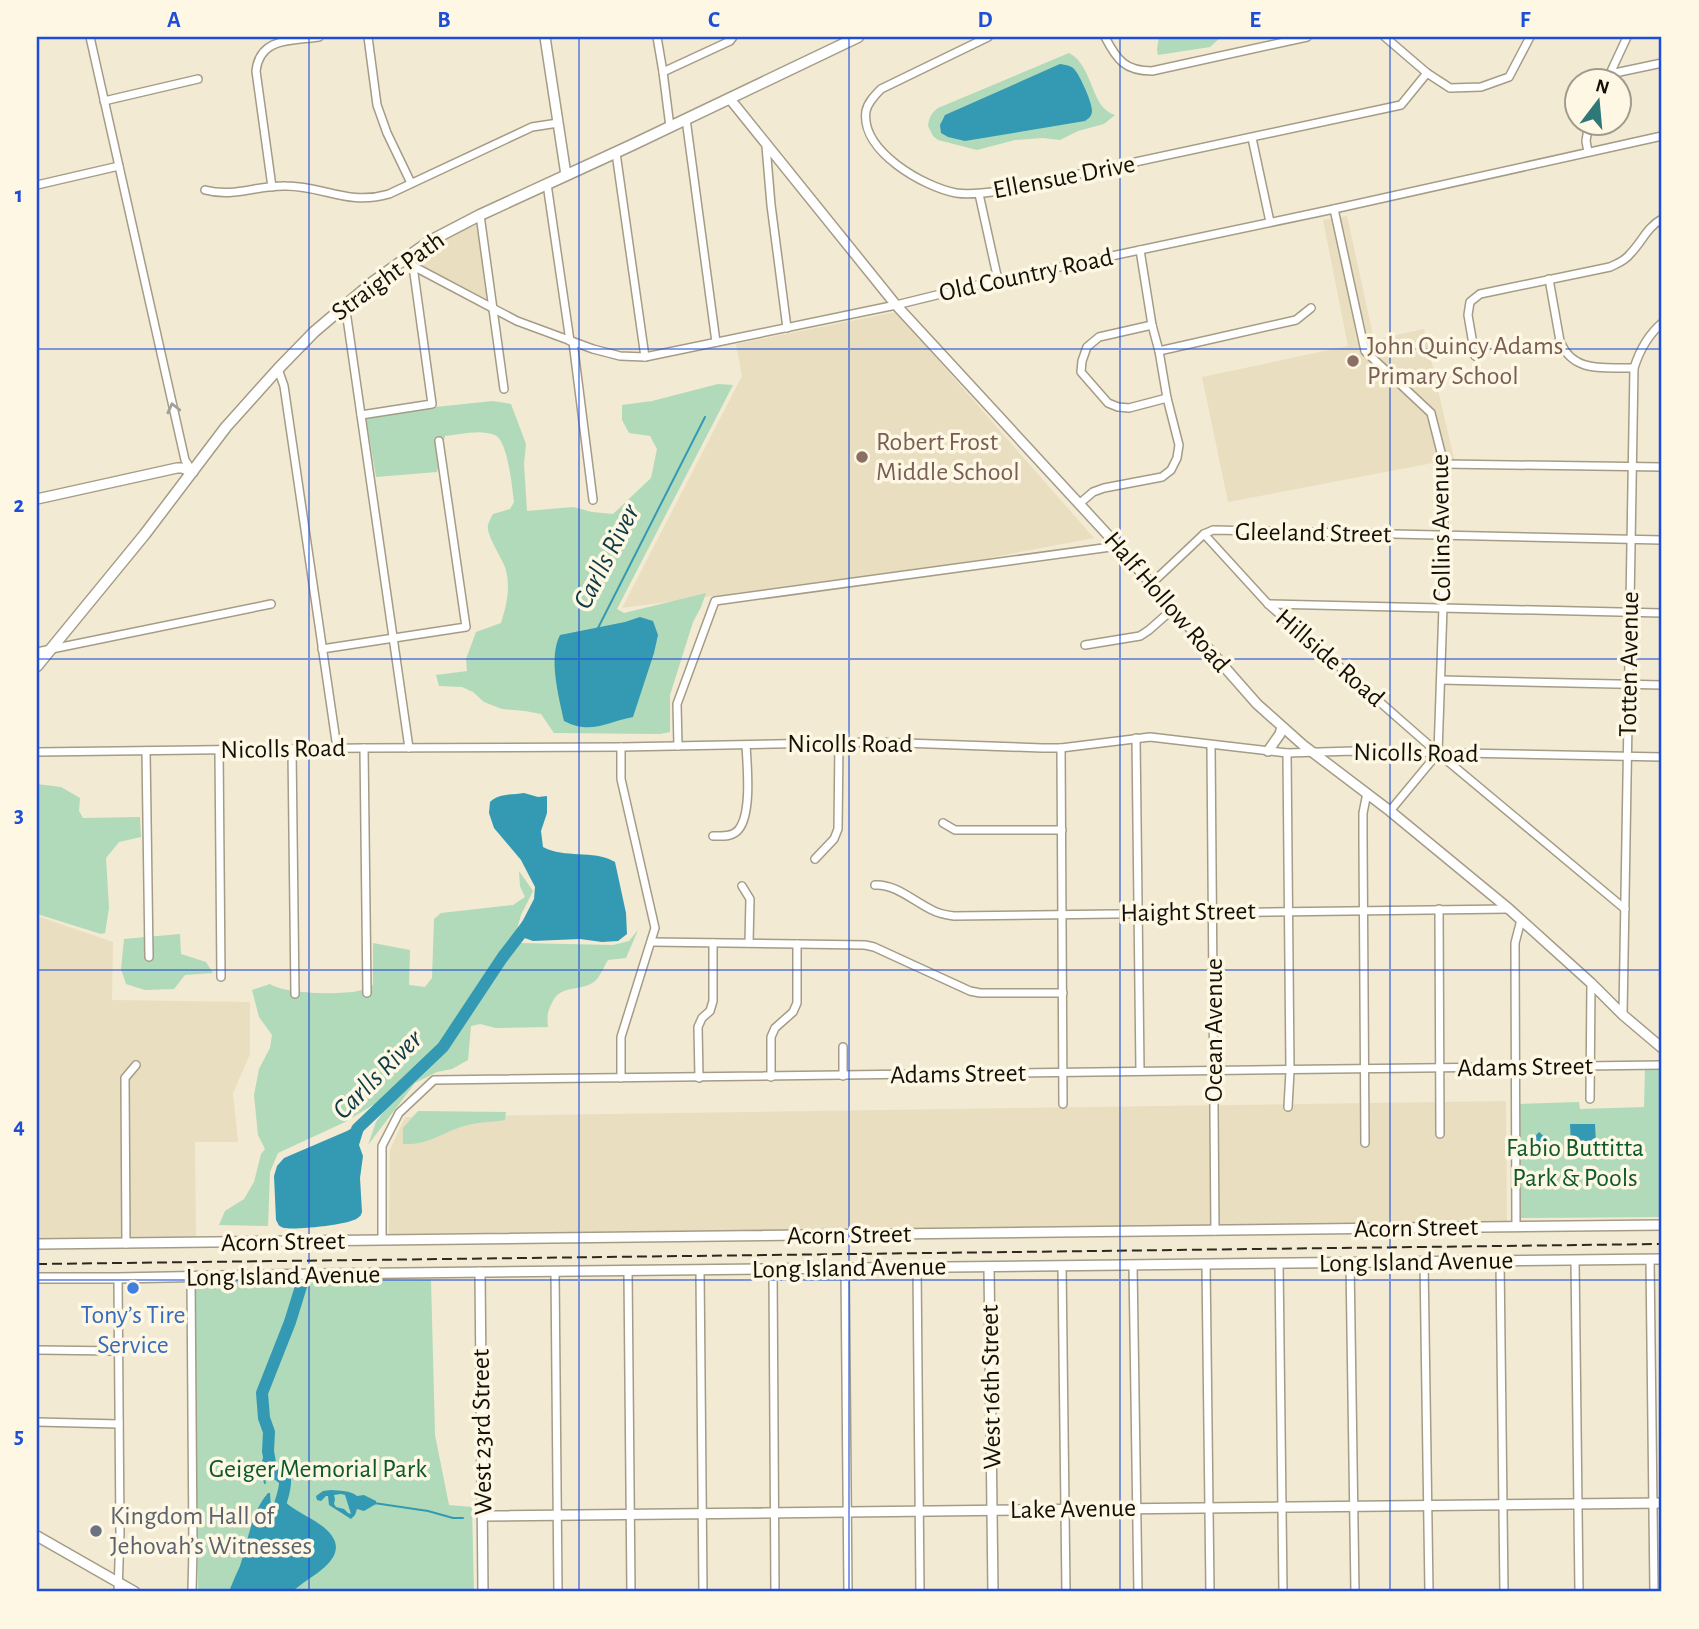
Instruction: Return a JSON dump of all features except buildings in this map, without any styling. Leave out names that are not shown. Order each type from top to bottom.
[{"type":"main road","name":"Straight Path","points":[[37,667],[145,534],[226,427],[278,369],[345,304],[410,261],[430,242],[480,215],[858,37]]},
{"type":"street","points":[[90,37],[185,460],[193,472]]},
{"type":"street","points":[[272,187],[256,72],[257,62],[262,52],[279,42],[319,37]]},
{"type":"street","points":[[368,37],[377,105],[411,183]]},
{"type":"street","points":[[545,37],[566,175]]},
{"type":"street","points":[[657,37],[670,127]]},
{"type":"street","points":[[663,72],[730,41],[733,37]]},
{"type":"street","name":"Ellensue Drive","points":[[988,37],[881,89],[866,111],[867,127],[874,139],[901,168],[920,180],[957,193],[979,194],[1401,105],[1427,73]]},
{"type":"street","points":[[1105,37],[1118,59],[1138,71],[1152,71],[1307,37]]},
{"type":"street","points":[[1385,37],[1427,73],[1450,88],[1480,87],[1509,78],[1527,38]]},
{"type":"street","points":[[1614,66],[1627,37]]},
{"type":"street","points":[[1632,71],[1662,63]]},
{"type":"street","points":[[104,101],[198,79]]},
{"type":"street","name":"Half Hollow Road","points":[[730,99],[896,305],[1118,546],[1257,704],[1509,909],[1662,1048]]},
{"type":"street","points":[[686,119],[716,342]]},
{"type":"street","points":[[205,190],[219,194],[285,185],[348,197],[376,198],[531,127],[558,123]]},
{"type":"street","points":[[1587,136],[1588,152]]},
{"type":"street","name":"Old Country Road","points":[[410,261],[517,321],[572,342],[620,356],[645,357],[896,305],[998,280],[1662,136]]},
{"type":"street","points":[[1252,138],[1270,222]]},
{"type":"street","points":[[766,146],[787,328]]},
{"type":"street","points":[[616,153],[645,357]]},
{"type":"street","points":[[37,185],[119,166]]},
{"type":"street","points":[[547,184],[593,500]]},
{"type":"street","points":[[979,194],[998,280]]},
{"type":"street","name":"Collins Avenue","points":[[1334,209],[1365,351],[1431,413],[1444,464],[1438,753]]},
{"type":"street","points":[[480,215],[504,389]]},
{"type":"street","points":[[1475,356],[1468,315],[1470,302],[1480,294],[1610,267],[1632,253],[1653,224],[1662,219]]},
{"type":"street","points":[[1079,504],[1093,492],[1104,488],[1162,477],[1171,470],[1178,458],[1179,444],[1152,325],[1140,250]]},
{"type":"street","points":[[361,415],[432,404],[410,261]]},
{"type":"street","points":[[1549,279],[1560,341],[1571,359],[1592,367],[1634,368]]},
{"type":"street","points":[[345,304],[409,748]]},
{"type":"street","points":[[1159,351],[1296,320],[1311,308]]},
{"type":"street","name":"Totten Avenue","points":[[1623,1015],[1634,368],[1648,336],[1662,323]]},
{"type":"street","points":[[1152,325],[1099,337],[1087,347],[1082,361],[1082,372],[1108,403],[1118,407],[1129,408],[1167,398]]},
{"type":"street","points":[[278,369],[284,386],[337,748]]},
{"type":"street","points":[[322,649],[466,627],[439,441]]},
{"type":"street","points":[[1444,464],[1662,467]]},
{"type":"street","points":[[37,499],[177,468],[193,472]]},
{"type":"street","name":"Gleeland Street","points":[[1151,583],[1204,534],[1213,530],[1662,540]]},
{"type":"street","name":"Hillside Road","points":[[1204,534],[1268,604],[1438,753],[1625,909]]},
{"type":"street","points":[[678,746],[677,704],[715,601],[1118,546]]},
{"type":"street","points":[[37,652],[271,604]]},
{"type":"street","points":[[1268,604],[1662,613]]},
{"type":"street","points":[[1085,645],[1140,636],[1174,608]]},
{"type":"street","points":[[1441,680],[1662,685]]},
{"type":"street","points":[[1268,751],[1282,727]]},
{"type":"street","name":"Nicolls Road","points":[[37,752],[877,742],[1061,748],[1150,737],[1287,753],[1354,751],[1662,757]]},
{"type":"street","points":[[1136,738],[1140,1071]]},
{"type":"street","points":[[815,859],[834,839],[838,829],[839,743]]},
{"type":"street","points":[[713,836],[727,836],[738,831],[743,820],[747,799],[746,745]]},
{"type":"street","name":"Ocean Avenue","points":[[1212,745],[1215,1231]]},
{"type":"street","points":[[621,747],[621,779],[655,928],[621,1037],[621,1078]]},
{"type":"street","points":[[364,748],[368,993]]},
{"type":"street","points":[[1061,748],[1063,1104]]},
{"type":"street","points":[[292,749],[295,994]]},
{"type":"street","points":[[219,750],[221,977]]},
{"type":"street","points":[[146,751],[149,957]]},
{"type":"street","points":[[1287,753],[1290,1071],[1288,1108]]},
{"type":"street","points":[[1390,811],[1438,753]]},
{"type":"street","points":[[1364,1143],[1363,826],[1367,793]]},
{"type":"street","points":[[943,823],[955,830],[1062,830]]},
{"type":"street","name":"Haight Street","points":[[875,885],[893,888],[932,910],[954,916],[1509,909]]},
{"type":"street","points":[[743,886],[750,899],[749,943]]},
{"type":"street","points":[[1439,909],[1440,1134]]},
{"type":"street","points":[[1516,1227],[1514,943],[1521,920]]},
{"type":"street","points":[[651,942],[865,945],[971,991],[1063,992]]},
{"type":"street","points":[[698,1078],[698,1027],[702,1018],[710,1011],[713,1001],[713,943]]},
{"type":"street","points":[[771,1077],[771,1037],[775,1028],[793,1013],[797,1003],[797,944]]},
{"type":"street","points":[[1590,1099],[1591,983]]},
{"type":"street","points":[[843,1046],[843,1076]]},
{"type":"street","points":[[126,1244],[125,1078],[136,1065]]},
{"type":"street","name":"Adams Street","points":[[382,1240],[382,1146],[399,1113],[434,1080],[1662,1065]]},
{"type":"street","name":"Acorn Street","points":[[37,1244],[1662,1226]]},
{"type":"street","points":[[1650,1259],[1658,1503],[1654,1592]]},
{"type":"street","name":"Long Island Avenue","points":[[37,1278],[1662,1259]]},
{"type":"street","points":[[1575,1260],[1579,1592]]},
{"type":"street","points":[[1500,1261],[1504,1592]]},
{"type":"street","points":[[1350,1262],[1355,1592]]},
{"type":"street","points":[[1424,1262],[1429,1592]]},
{"type":"street","points":[[1279,1263],[1283,1592]]},
{"type":"street","points":[[1206,1264],[1210,1592]]},
{"type":"street","points":[[1133,1265],[1138,1592]]},
{"type":"street","name":"West 16th Street","points":[[989,1266],[993,1592]]},
{"type":"street","points":[[1062,1266],[1066,1592]]},
{"type":"street","points":[[917,1267],[920,1592]]},
{"type":"street","points":[[845,1268],[848,1592]]},
{"type":"street","points":[[772,1269],[775,1592]]},
{"type":"street","points":[[701,1270],[703,1592]]},
{"type":"street","points":[[628,1271],[631,1592]]},
{"type":"street","name":"West 23rd Street","points":[[480,1272],[483,1592]]},
{"type":"street","points":[[555,1272],[558,1592]]},
{"type":"street","points":[[191,1277],[192,1592]]},
{"type":"street","points":[[118,1278],[118,1587]]},
{"type":"street","points":[[37,1350],[119,1351]]},
{"type":"street","points":[[37,1422],[119,1424]]},
{"type":"street","name":"Lake Avenue","points":[[483,1516],[1658,1503]]},
{"type":"street","points":[[37,1536],[118,1587],[135,1592]]},
{"type":"shaded area","name":"John Quincy Adams Primary School","points":[[1347,216],[1374,340],[1424,329],[1454,459],[1228,502],[1202,377],[1348,346],[1323,220]]},
{"type":"shaded area","points":[[479,218],[491,305],[414,265],[410,257]]},
{"type":"shaded area","name":"Robert Frost Middle School","points":[[896,312],[1094,538],[962,563],[622,608],[742,376],[736,344]]},
{"type":"shaded area","points":[[37,916],[113,942],[112,1000],[250,1002],[250,1054],[233,1093],[238,1142],[195,1142],[196,1237],[37,1238]]},
{"type":"shaded area","points":[[1506,1101],[1507,1223],[389,1234],[390,1150],[405,1117]]},
{"type":"green space","points":[[1159,37],[1221,37],[1210,47],[1158,55]]},
{"type":"green space","points":[[1069,53],[1083,67],[1101,104],[1115,115],[1104,124],[1078,131],[1060,140],[1015,140],[977,150],[938,140],[933,136],[928,123],[938,108]]},
{"type":"green space","points":[[718,384],[733,385],[617,609],[624,613],[706,593],[693,622],[670,695],[670,732],[554,733],[541,714],[502,709],[484,702],[462,687],[439,686],[436,675],[467,671],[466,659],[476,632],[501,623],[508,595],[508,581],[488,525],[493,514],[510,509],[514,502],[506,455],[499,439],[489,433],[445,436],[437,472],[376,477],[366,418],[493,401],[511,404],[526,444],[524,464],[527,511],[573,507],[613,514],[651,478],[657,449],[650,436],[629,433],[622,420],[622,405],[652,401]]},
{"type":"green space","points":[[37,784],[61,787],[80,798],[79,811],[83,818],[140,817],[141,837],[119,842],[106,858],[109,908],[105,933],[37,914]]},
{"type":"green space","points":[[519,871],[533,891],[512,941],[613,945],[629,941],[638,930],[626,958],[608,960],[598,978],[591,984],[561,992],[549,1011],[548,1027],[496,1028],[480,1024],[471,1026],[468,1060],[415,1083],[368,1145],[376,1122],[385,1110],[373,1105],[345,1122],[278,1153],[270,1172],[268,1226],[219,1225],[225,1211],[244,1199],[254,1182],[261,1154],[265,1149],[258,1135],[254,1095],[259,1069],[270,1048],[272,1035],[259,1017],[252,990],[270,984],[287,990],[312,993],[364,989],[373,985],[373,943],[410,950],[409,985],[425,987],[432,978],[434,919],[441,913],[513,905],[525,897],[520,886]]},
{"type":"green space","points":[[180,934],[181,954],[206,962],[213,973],[185,975],[174,989],[145,990],[126,984],[121,969],[124,939]]},
{"type":"green space","name":"Fabio Buttitta Park & Pools","points":[[1645,1069],[1662,1069],[1662,1217],[1521,1218],[1519,1104],[1579,1102],[1580,1109],[1644,1107]]},
{"type":"green space","points":[[418,1111],[506,1112],[505,1120],[472,1124],[430,1140],[403,1144],[403,1128]]},
{"type":"green space","name":"Geiger Memorial Park","points":[[431,1280],[435,1435],[449,1505],[472,1507],[474,1592],[198,1592],[195,1281]]},
{"type":"water","points":[[1060,64],[1073,68],[1086,91],[1092,112],[1085,121],[965,141],[941,133],[940,125],[945,115]]},
{"type":"water","points":[[640,617],[653,621],[658,635],[633,717],[591,727],[564,721],[555,666],[560,635]]},
{"type":"water","points":[[524,793],[538,797],[547,796],[547,813],[541,831],[543,847],[560,853],[597,856],[615,862],[626,913],[627,934],[618,941],[533,941],[519,936],[519,928],[534,899],[535,887],[521,860],[494,828],[489,813],[493,799]]},
{"type":"water","points":[[367,1119],[359,1145],[363,1156],[360,1216],[354,1220],[323,1226],[280,1226],[276,1220],[274,1176],[277,1166],[284,1158],[347,1131]]},
{"type":"water","points":[[1570,1124],[1595,1124],[1597,1147],[1569,1147]]},
{"type":"water","points":[[1539,1132],[1550,1142],[1541,1152],[1530,1142]]},
{"type":"water","points":[[323,1491],[364,1495],[376,1501],[376,1504],[364,1511],[357,1509],[351,1519],[329,1505],[328,1496],[321,1501],[317,1500],[316,1496]],"holes":[[[334,1495],[345,1495],[351,1514],[334,1504]]]},
{"type":"water","points":[[268,1493],[274,1511],[278,1511],[278,1498],[281,1497],[327,1530],[336,1550],[324,1568],[290,1591],[229,1592],[254,1518]]},
{"type":"waterway","name":"Carlls River","points":[[598,628],[705,417]]},
{"type":"waterway","name":"Carlls River","points":[[357,1129],[443,1047],[528,924]]},
{"type":"waterway","name":"Carlls River","points":[[278,1512],[285,1480],[275,1472],[270,1463],[269,1432],[264,1418],[262,1393],[290,1322],[303,1280]]},
{"type":"waterway","points":[[265,1483],[262,1466],[268,1451]]},
{"type":"waterway","points":[[374,1503],[463,1518]]},
{"type":"railway","points":[[37,1264],[1662,1244]]},
{"type":"place","name":"John Quincy Adams Primary School","points":[[1353,361]]},
{"type":"place","name":"Robert Frost Middle School","points":[[862,457]]},
{"type":"place","name":"Tony’s Tire Service","points":[[133,1288]]},
{"type":"place","name":"Kingdom Hall of Jehovah’s Witnesses","points":[[96,1531]]}]
